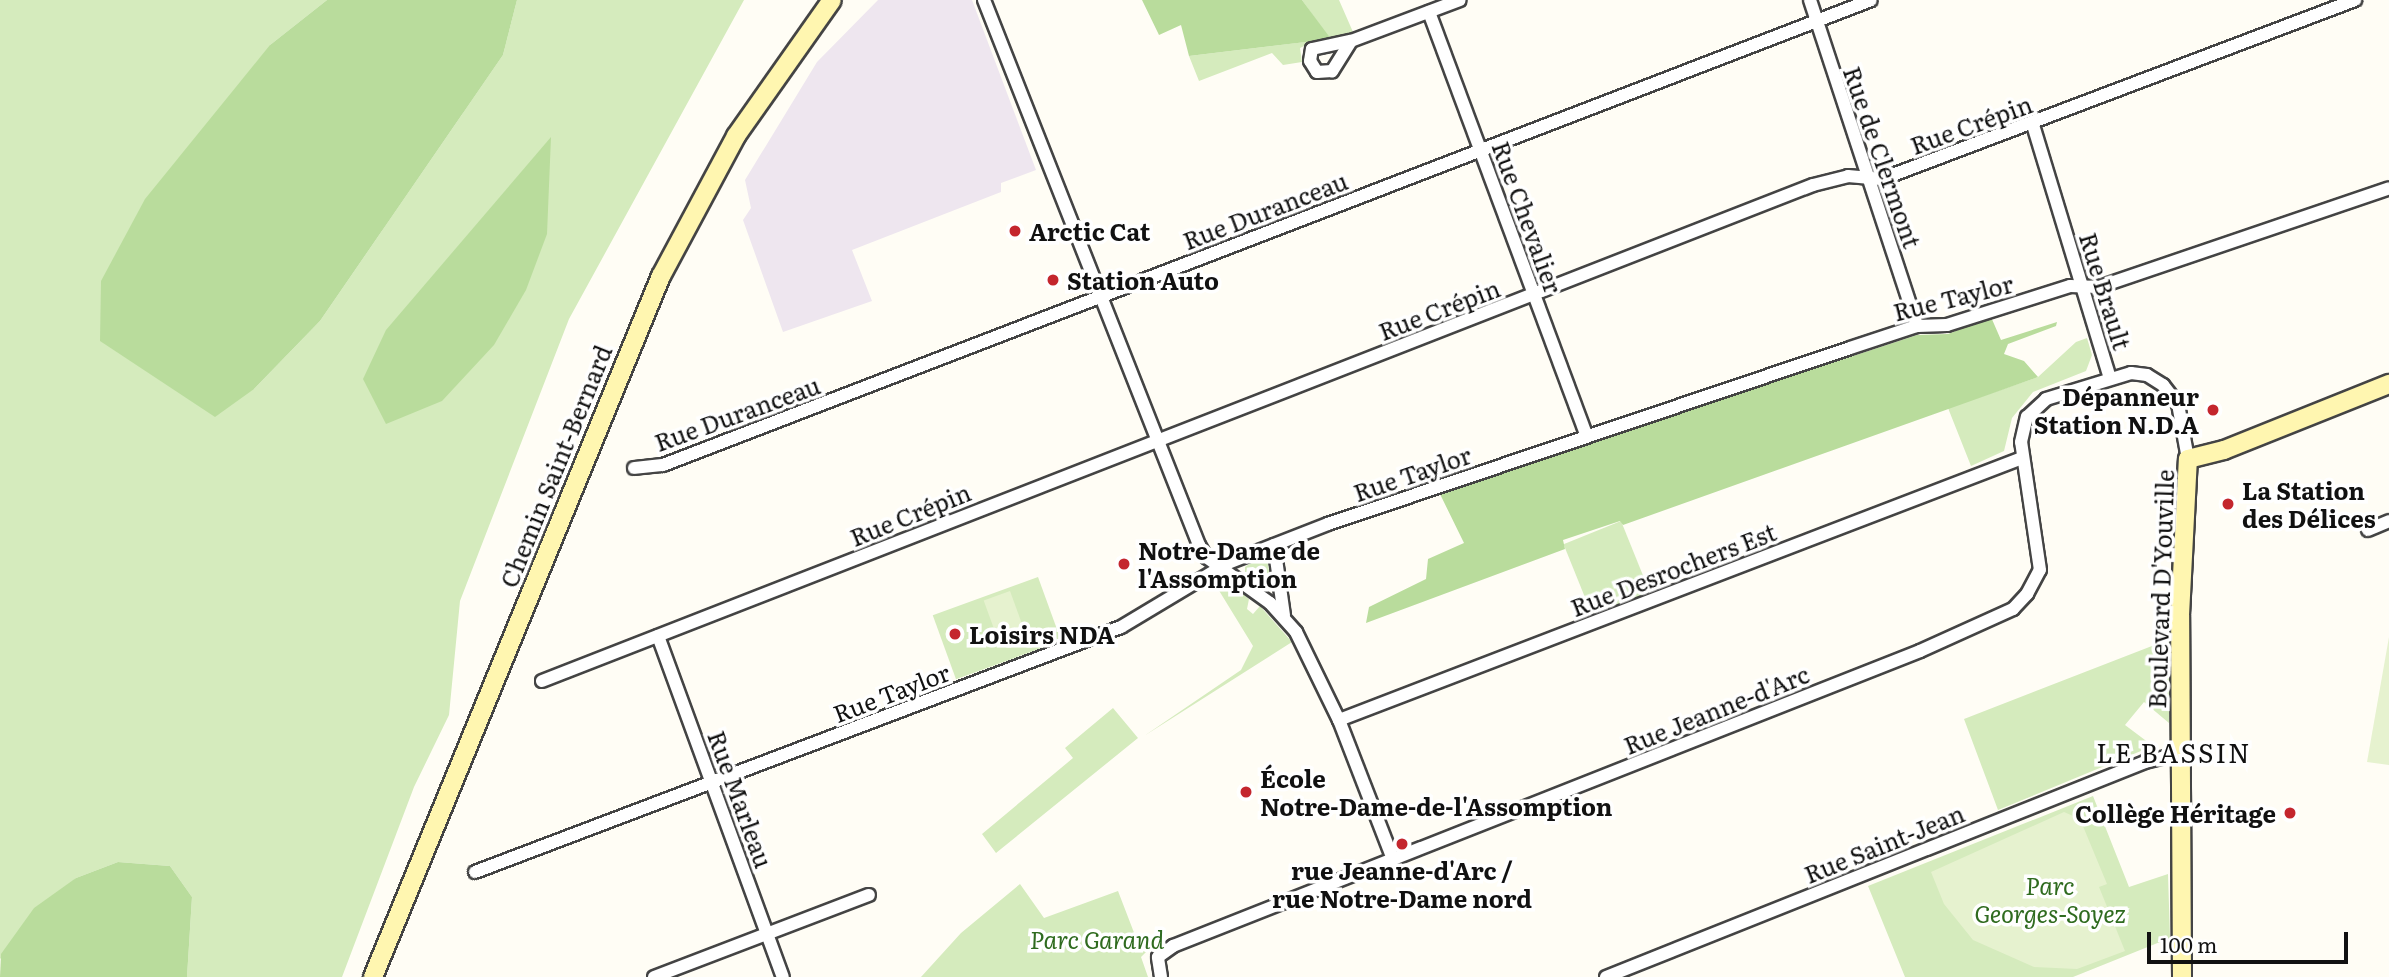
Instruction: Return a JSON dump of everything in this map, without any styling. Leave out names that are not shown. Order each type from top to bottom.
[{"type":"street","name":"Chemin Saint-Bernard","points":[[373,977],[661,276],[736,136],[832,0]]},
{"type":"street","points":[[984,0],[1203,555],[1284,616],[1308,653],[1339,720],[1393,859]]},
{"type":"street","points":[[1350,41],[1460,0]]},
{"type":"street","name":"Rue de Clermont","points":[[1810,0],[1917,326]]},
{"type":"street","name":"Rue Duranceau","points":[[634,468],[663,465],[1871,0]]},
{"type":"street","name":"Rue Crépin","points":[[542,681],[1813,185],[1848,176],[1882,180],[2033,125],[2355,0]]},
{"type":"street","name":"Rue Chevalier","points":[[1429,12],[1587,436]]},
{"type":"street","name":"Rue Brault","points":[[2033,125],[2110,379],[2139,374],[2163,385],[2183,416],[2188,459]]},
{"type":"street","name":"Rue Taylor","points":[[475,873],[1121,627],[1220,569],[1274,545],[1587,436],[1917,326],[1947,325],[2070,286],[2099,286],[2389,188]]},
{"type":"street","name":"Rue Jeanne-d'Arc","points":[[1161,977],[1158,957],[1173,946],[2005,614],[2028,594],[2040,570],[2022,458],[2021,433],[2034,407],[2056,395],[2110,379]]},
{"type":"street","name":"Boulevard D'Youville","points":[[2182,977],[2178,754],[2188,459],[2224,450],[2389,384]]},
{"type":"street","name":"Rue Desrochers Est","points":[[1339,720],[2022,458]]},
{"type":"street","points":[[2368,530],[2389,521]]},
{"type":"street","points":[[1274,545],[1284,616]]},
{"type":"street","name":"Rue Marleau","points":[[658,636],[783,977]]},
{"type":"street","name":"Rue Saint-Jean","points":[[1606,977],[2145,762],[2178,754]]},
{"type":"street","points":[[654,977],[869,895]]},
{"type":"shaded area","points":[[878,0],[972,0],[1036,170],[1001,183],[1001,192],[852,250],[872,301],[783,332],[743,220],[751,208],[745,180],[817,62]]},
{"type":"green space","points":[[0,0],[327,0],[270,45],[254,389],[320,321],[503,55],[517,0],[744,0],[569,319],[460,601],[449,715],[414,787],[342,977],[187,977],[192,897],[170,866],[118,862],[76,878],[0,959]]},
{"type":"green space","points":[[327,0],[517,0],[503,55],[320,321],[254,389],[215,417],[100,341],[101,281],[145,199],[270,45]]},
{"type":"green space","points":[[1142,0],[1302,0],[1331,39],[1189,56],[1181,25],[1159,35]]},
{"type":"green space","points":[[1302,0],[1339,0],[1353,32],[1331,39],[1310,43],[1300,48],[1302,62],[1283,65],[1272,53],[1199,81],[1189,56],[1330,39]]},
{"type":"green space","points":[[551,137],[547,234],[526,290],[494,345],[442,401],[386,424],[363,379],[386,330]]},
{"type":"green space","points":[[1991,317],[2001,340],[2057,322],[2056,326],[2008,344],[2004,354],[2024,361],[2038,377],[1623,525],[1620,521],[1563,540],[1565,549],[1366,623],[1369,607],[1426,579],[1428,559],[1464,543],[1439,492],[1917,335],[1948,334]]},
{"type":"green space","points":[[2087,338],[2092,355],[2086,371],[2033,392],[2012,418],[2004,451],[1971,466],[1948,408],[2038,377],[2076,342]]},
{"type":"green space","points":[[1621,521],[1651,594],[1593,617],[1564,544]]},
{"type":"green space","points":[[1255,560],[1268,563],[1271,588],[1245,573],[1245,567]]},
{"type":"green space","points":[[1038,577],[1061,641],[956,679],[933,615]]},
{"type":"green space","points":[[1215,584],[1241,592],[1249,599],[1247,609],[1253,614],[1260,606],[1292,642],[1144,736],[1241,670],[1253,646]]},
{"type":"green space","points":[[1010,591],[1023,627],[997,636],[984,601]]},
{"type":"green space","points":[[2389,637],[2389,765],[2367,762]]},
{"type":"green space","name":"Parc Georges-Soyez","points":[[2170,639],[2169,723],[2144,702],[2125,725],[2153,746],[1998,810],[1964,719]]},
{"type":"green space","points":[[1113,708],[1138,738],[996,853],[982,834],[1073,758],[1065,748]]},
{"type":"green space","name":"Parc Georges-Soyez","points":[[2093,796],[2129,887],[2168,874],[2170,938],[2073,977],[1905,977],[1868,886]]},
{"type":"green space","points":[[2064,812],[2080,819],[2107,884],[2099,887],[2125,951],[2077,969],[2034,967],[1973,940],[1944,904],[1931,872]]},
{"type":"green space","points":[[118,862],[170,866],[192,897],[187,977],[0,977],[1,954],[34,908],[76,878]]},
{"type":"green space","name":"Parc Garand","points":[[1020,884],[1044,918],[1118,891],[1138,943],[1148,950],[1141,957],[1148,977],[921,977],[961,933]]},
{"type":"place","name":"Arctic Cat","points":[[1015,231]]},
{"type":"place","name":"Station Auto","points":[[1053,280]]},
{"type":"place","name":"Dépanneur Station N.D.A","points":[[2213,410]]},
{"type":"place","name":"La Station des Délices","points":[[2228,504]]},
{"type":"place","name":"Notre-Dame de l'Assomption","points":[[1124,564]]},
{"type":"place","name":"Loisirs NDA","points":[[955,634]]},
{"type":"place","name":"École Notre-Dame-de-l'Assomption","points":[[1246,792]]},
{"type":"place","name":"Collège Héritage","points":[[2290,813]]},
{"type":"place","name":"rue Jeanne-d'Arc / rue Notre-Dame nord","points":[[1402,844]]},
{"type":"district","name":"LE BASSIN","points":[[2174,752]]}]
